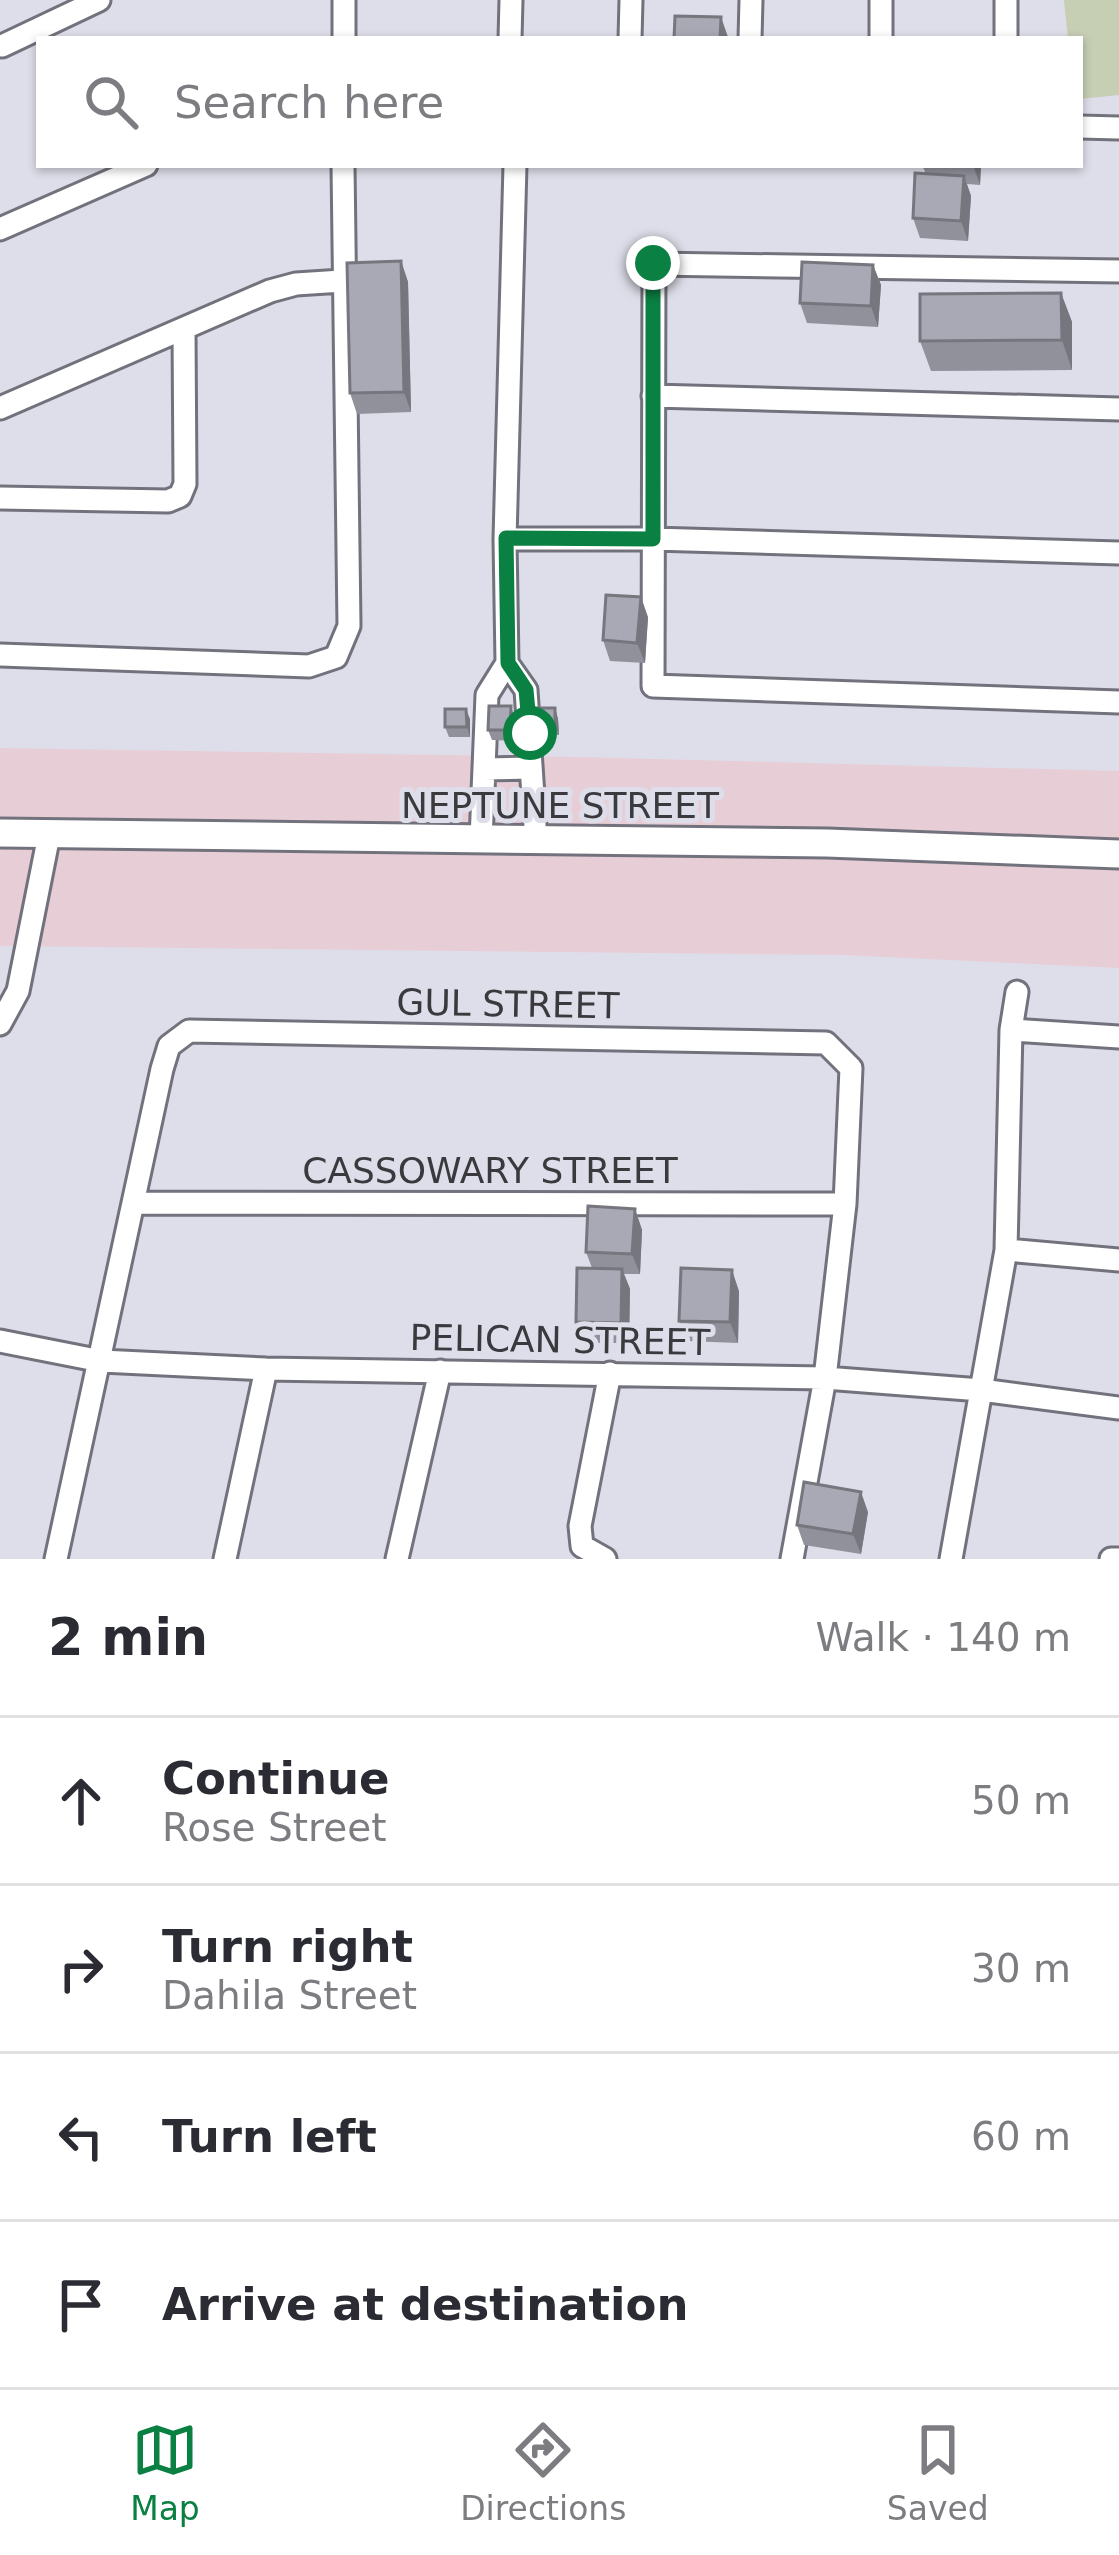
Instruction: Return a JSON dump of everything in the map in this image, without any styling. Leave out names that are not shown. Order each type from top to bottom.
[{"type":"street","points":[[48,36],[99,0]]},
{"type":"street","points":[[344,0],[344,36]]},
{"type":"street","points":[[510,36],[511,0]]},
{"type":"street","points":[[630,36],[631,0]]},
{"type":"street","points":[[750,36],[751,0]]},
{"type":"street","points":[[881,0],[881,36]]},
{"type":"street","points":[[1006,0],[1006,36]]},
{"type":"street","points":[[2,46],[35,45]]},
{"type":"street","points":[[1083,127],[1119,128]]},
{"type":"street","points":[[0,229],[95,175],[131,168]]},
{"type":"street","points":[[0,655],[309,666],[336,657],[349,626],[343,168]]},
{"type":"street","points":[[514,168],[508,663],[526,690],[536,842]]},
{"type":"street","points":[[1119,271],[653,263],[653,686],[1119,702]]},
{"type":"street","points":[[0,408],[270,291],[342,281]]},
{"type":"street","points":[[0,498],[168,501],[180,496],[185,484],[184,329]]},
{"type":"street","points":[[653,396],[1119,410]]},
{"type":"street","points":[[506,538],[1119,553]]},
{"type":"street","points":[[481,841],[487,695],[508,663]]},
{"type":"street","points":[[484,769],[531,768]]},
{"type":"street","name":"NEPTUNE STREET","points":[[0,833],[827,842],[1119,854]]},
{"type":"street","points":[[0,1024],[18,991],[49,835]]},
{"type":"street","points":[[951,1559],[1006,1250],[1011,1030],[1017,992]]},
{"type":"street","points":[[1011,1030],[1119,1037]]},
{"type":"street","name":"GUL STREET","points":[[135,1203],[161,1069],[169,1046],[188,1031],[826,1043],[851,1068],[844,1204]]},
{"type":"street","points":[[56,1559],[135,1203]]},
{"type":"street","name":"CASSOWARY STREET","points":[[135,1203],[844,1204]]},
{"type":"street","points":[[792,1559],[825,1378],[844,1204]]},
{"type":"street","points":[[1006,1250],[1119,1260]]},
{"type":"street","name":"PELICAN STREET","points":[[0,1341],[100,1361],[266,1369],[825,1378],[981,1390],[1119,1408]]},
{"type":"street","points":[[225,1559],[266,1369]]},
{"type":"street","points":[[397,1559],[440,1371]]},
{"type":"street","points":[[600,1558],[582,1546],[580,1526],[610,1373]]},
{"type":"shaded area","points":[[0,748],[1119,771],[1119,968],[842,955],[0,946]]},
{"type":"green space","points":[[1064,0],[1119,0],[1119,95],[1083,99],[1083,36],[1068,36]]},
{"type":"building","points":[[675,16],[721,17],[720,36],[674,36]]},
{"type":"building","points":[[915,173],[964,176],[961,221],[913,218]]},
{"type":"building","points":[[401,261],[404,392],[350,393],[347,263]]},
{"type":"building","points":[[802,262],[873,265],[871,306],[800,303]]},
{"type":"building","points":[[1061,293],[1062,340],[920,341],[920,294]]},
{"type":"building","points":[[606,595],[641,597],[637,643],[603,640]]},
{"type":"building","points":[[489,706],[511,706],[510,730],[488,730]]},
{"type":"building","points":[[536,708],[555,708],[555,725],[536,725]]},
{"type":"building","points":[[445,709],[466,709],[467,727],[445,727]]},
{"type":"building","points":[[588,1206],[635,1209],[632,1254],[586,1252]]},
{"type":"building","points":[[577,1268],[622,1269],[621,1323],[576,1322]]},
{"type":"building","points":[[681,1268],[732,1270],[730,1322],[679,1321]]},
{"type":"building","points":[[804,1482],[861,1492],[853,1534],[797,1525]]},
{"type":"route","points":[[530,733],[526,690],[508,663],[506,538],[653,539],[653,263]]}]
